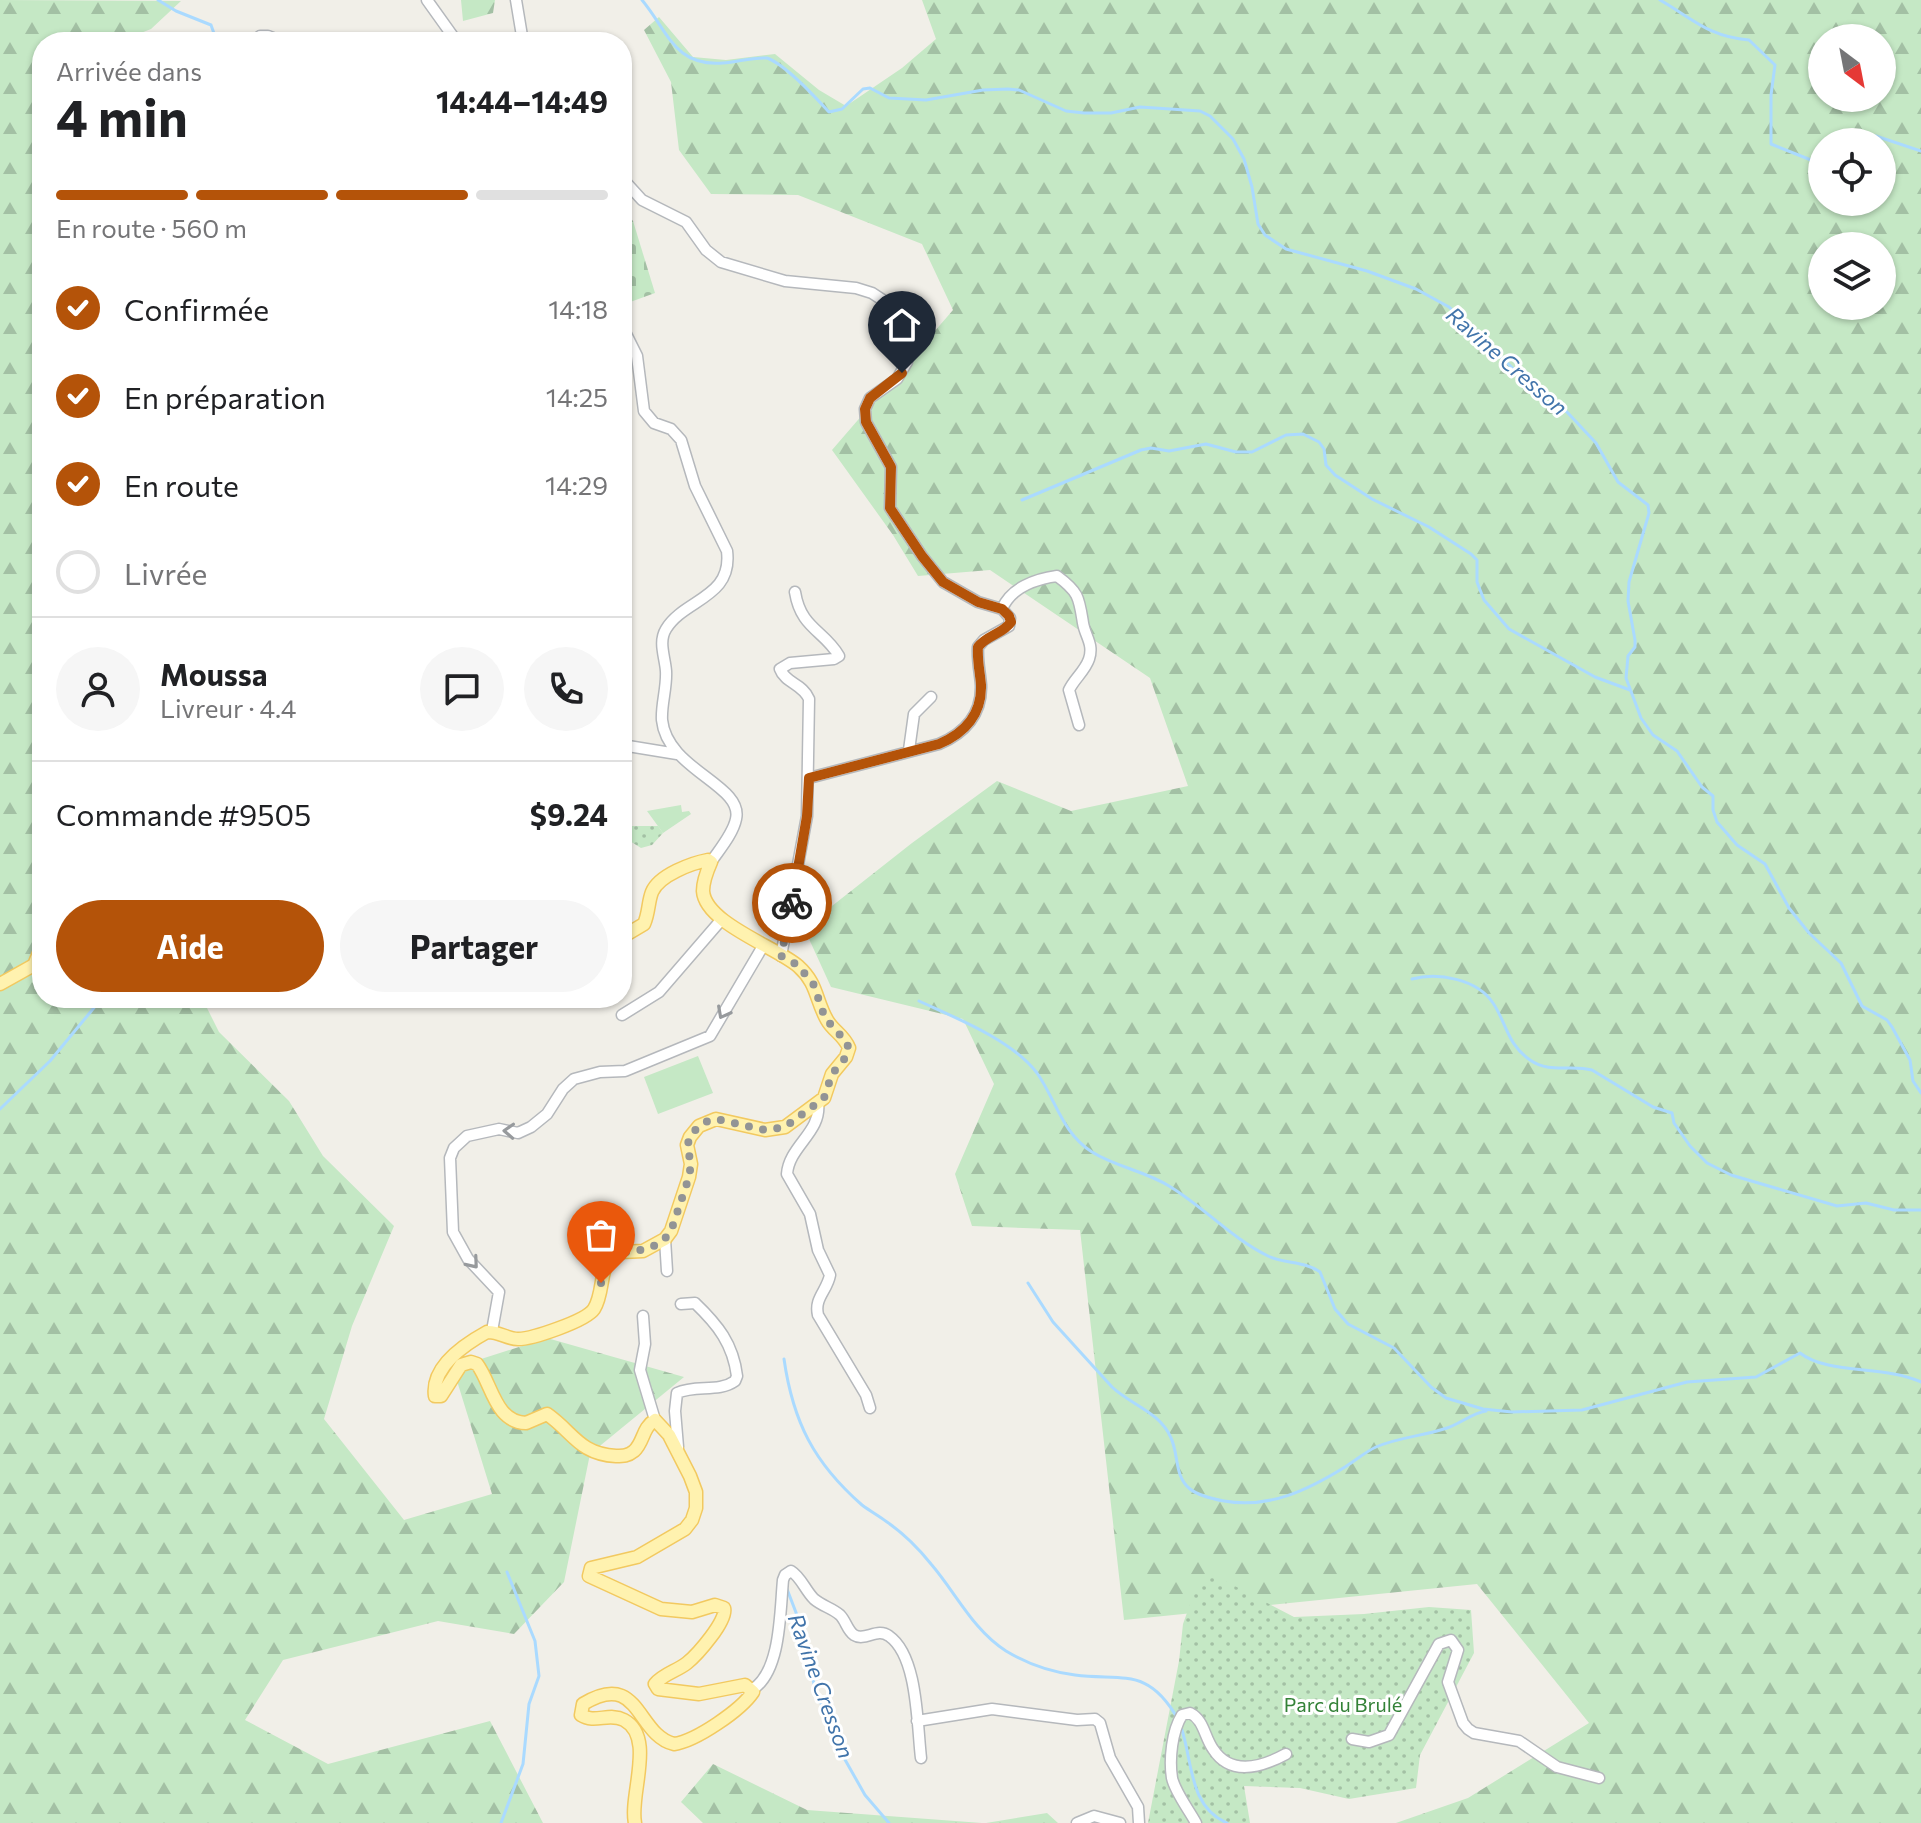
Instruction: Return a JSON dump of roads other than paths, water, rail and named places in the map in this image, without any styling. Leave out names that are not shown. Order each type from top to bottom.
[{"type":"main road","points":[[632,931],[644,924],[653,890],[662,880],[697,862],[708,860],[711,862],[705,876],[703,894],[711,911],[796,964],[813,983],[825,1018],[844,1037],[849,1048],[846,1057],[832,1074],[824,1098],[785,1127],[774,1130],[748,1127],[716,1119],[699,1126],[687,1145],[691,1164],[689,1177],[671,1231],[665,1239],[643,1251],[613,1255],[604,1266],[598,1299],[590,1314],[527,1338],[518,1339],[492,1331],[462,1347],[448,1362],[438,1380],[435,1396],[445,1392],[461,1365],[477,1364],[498,1406],[510,1418],[526,1423],[547,1414],[586,1449],[608,1455],[626,1456],[632,1453],[637,1449],[647,1425],[655,1420],[669,1435],[696,1492],[696,1508],[686,1528],[637,1557],[614,1565],[591,1568],[589,1576],[661,1609],[692,1612],[715,1605],[724,1608],[724,1618],[696,1653],[686,1664],[655,1684],[658,1689],[699,1694],[745,1685],[753,1689],[752,1695],[694,1738],[674,1744],[659,1736],[636,1706],[622,1696],[612,1694],[583,1704],[581,1715],[587,1719],[622,1718],[638,1739],[640,1761],[633,1806],[635,1823]]},
{"type":"main road","points":[[0,984],[32,966]]},
{"type":"street","points":[[427,0],[450,32]]},
{"type":"street","points":[[516,0],[521,32]]},
{"type":"street","points":[[632,189],[642,200],[686,222],[706,250],[721,262],[785,281],[856,288],[872,293],[898,310],[910,330],[907,362],[897,379],[870,398],[865,409],[866,422],[891,467],[890,508],[943,582],[978,602],[1002,609],[1009,616],[1009,626],[988,637],[978,647],[980,700],[972,720],[947,740],[809,778]]},
{"type":"street","points":[[632,346],[637,356],[644,411],[654,423],[671,429],[681,440],[690,473],[725,542],[729,560],[722,579],[712,592],[674,620],[662,639],[666,674],[664,733],[677,754],[735,803],[737,819],[711,862]]},
{"type":"street","points":[[1002,609],[1010,594],[1044,578],[1057,576],[1077,594],[1091,648],[1086,665],[1069,690],[1079,725]]},
{"type":"street","points":[[781,956],[803,840],[809,778],[809,699],[804,689],[781,674],[780,669],[790,663],[839,656],[804,618],[795,592]]},
{"type":"street","points":[[909,750],[914,714],[931,697]]},
{"type":"street","points":[[632,747],[677,754]]},
{"type":"street","points":[[622,1015],[659,992],[722,919]]},
{"type":"street","points":[[492,1331],[499,1292],[468,1259],[452,1226],[450,1158],[454,1148],[467,1136],[484,1131],[499,1129],[518,1133],[531,1127],[547,1114],[563,1089],[574,1079],[600,1072],[625,1071],[710,1036],[763,946]]},
{"type":"street","points":[[818,1103],[818,1120],[791,1157],[787,1174],[810,1214],[818,1250],[830,1275],[816,1305],[818,1315],[866,1395],[870,1408]]},
{"type":"street","points":[[665,1239],[667,1271]]},
{"type":"street","points":[[681,1304],[695,1303],[717,1324],[727,1338],[737,1376],[735,1381],[723,1387],[690,1388],[677,1393],[675,1435],[681,1459]]},
{"type":"street","points":[[643,1316],[645,1344],[640,1370],[655,1420]]},
{"type":"street","points":[[753,1689],[770,1668],[777,1639],[783,1580],[791,1571],[812,1596],[840,1615],[856,1636],[882,1632],[896,1642],[907,1659],[910,1671],[921,1758]]},
{"type":"street","points":[[1352,1739],[1369,1742],[1389,1735],[1439,1644],[1451,1640],[1458,1650],[1448,1682],[1468,1729],[1474,1733],[1519,1741],[1557,1767],[1599,1778]]},
{"type":"street","points":[[917,1721],[992,1709],[1077,1720],[1095,1719],[1100,1723],[1110,1758],[1138,1807],[1139,1823]]},
{"type":"street","points":[[1196,1823],[1172,1779],[1176,1724],[1182,1715],[1190,1713],[1198,1717],[1220,1758],[1244,1769],[1266,1765],[1286,1754]]},
{"type":"street","points":[[1077,1823],[1094,1816],[1120,1823]]},
{"type":"waterway","points":[[158,0],[211,25],[213,32]]},
{"type":"waterway","name":"Ravine Cresson","points":[[642,0],[674,45],[693,59],[723,63],[767,58],[791,74],[829,112],[842,109],[863,89],[870,88],[889,98],[926,100],[983,90],[1019,90],[1066,111],[1084,113],[1111,113],[1140,107],[1200,111],[1210,116],[1233,139],[1244,159],[1258,224],[1265,235],[1286,249],[1367,271],[1416,289],[1449,307],[1526,381],[1567,412],[1596,443],[1618,482],[1648,505],[1649,513],[1629,582],[1628,601],[1635,647],[1628,656],[1626,678],[1641,718],[1653,735],[1677,751],[1702,787],[1713,796],[1717,822],[1737,845],[1765,864],[1789,908],[1809,933],[1841,963],[1862,1006],[1887,1020],[1910,1060],[1913,1081],[1921,1093]]},
{"type":"waterway","points":[[1660,0],[1712,31],[1749,40],[1775,65],[1771,95],[1771,144],[1808,159]]},
{"type":"waterway","points":[[1896,143],[1921,151]]},
{"type":"waterway","points":[[1022,500],[1141,450],[1169,451],[1206,444],[1236,452],[1252,452],[1286,435],[1303,434],[1319,442],[1324,449],[1326,465],[1335,475],[1471,554],[1477,560],[1477,582],[1484,600],[1509,629],[1595,677],[1630,690]]},
{"type":"waterway","points":[[1412,979],[1445,977],[1477,988],[1493,1003],[1516,1047],[1530,1060],[1545,1067],[1592,1070],[1653,1107],[1672,1113],[1674,1123],[1690,1146],[1707,1163],[1731,1175],[1837,1206],[1866,1203],[1894,1210],[1921,1210]]},
{"type":"waterway","points":[[919,1001],[982,1031],[1026,1061],[1044,1083],[1066,1126],[1092,1152],[1169,1186],[1268,1256],[1320,1272],[1335,1309],[1348,1324],[1394,1348],[1431,1387],[1446,1398],[1483,1409],[1512,1412],[1582,1410],[1687,1382],[1756,1377],[1800,1353],[1826,1364],[1891,1373],[1921,1382]]},
{"type":"waterway","points":[[0,1109],[50,1061],[94,1008]]},
{"type":"waterway","points":[[1028,1283],[1053,1322],[1112,1387],[1153,1415],[1166,1429],[1185,1484],[1211,1498],[1241,1503],[1288,1496],[1331,1475],[1376,1447],[1447,1428],[1486,1411]]},
{"type":"waterway","points":[[784,1359],[800,1422],[819,1457],[862,1505],[893,1526],[916,1547],[984,1633],[1006,1651],[1048,1669],[1075,1675],[1122,1678],[1145,1684],[1167,1702],[1178,1719]]},
{"type":"waterway","points":[[501,1823],[523,1764],[529,1704],[539,1676],[535,1641],[507,1572]]},
{"type":"waterway","name":"Ravine Cresson","points":[[787,1589],[800,1623],[814,1684],[835,1742],[865,1795],[889,1823]]},
{"type":"waterway","points":[[1181,1727],[1198,1794],[1205,1806],[1227,1823]]},
{"type":"park label","name":"Parc du Brulé","points":[[1343,1705]]}]
